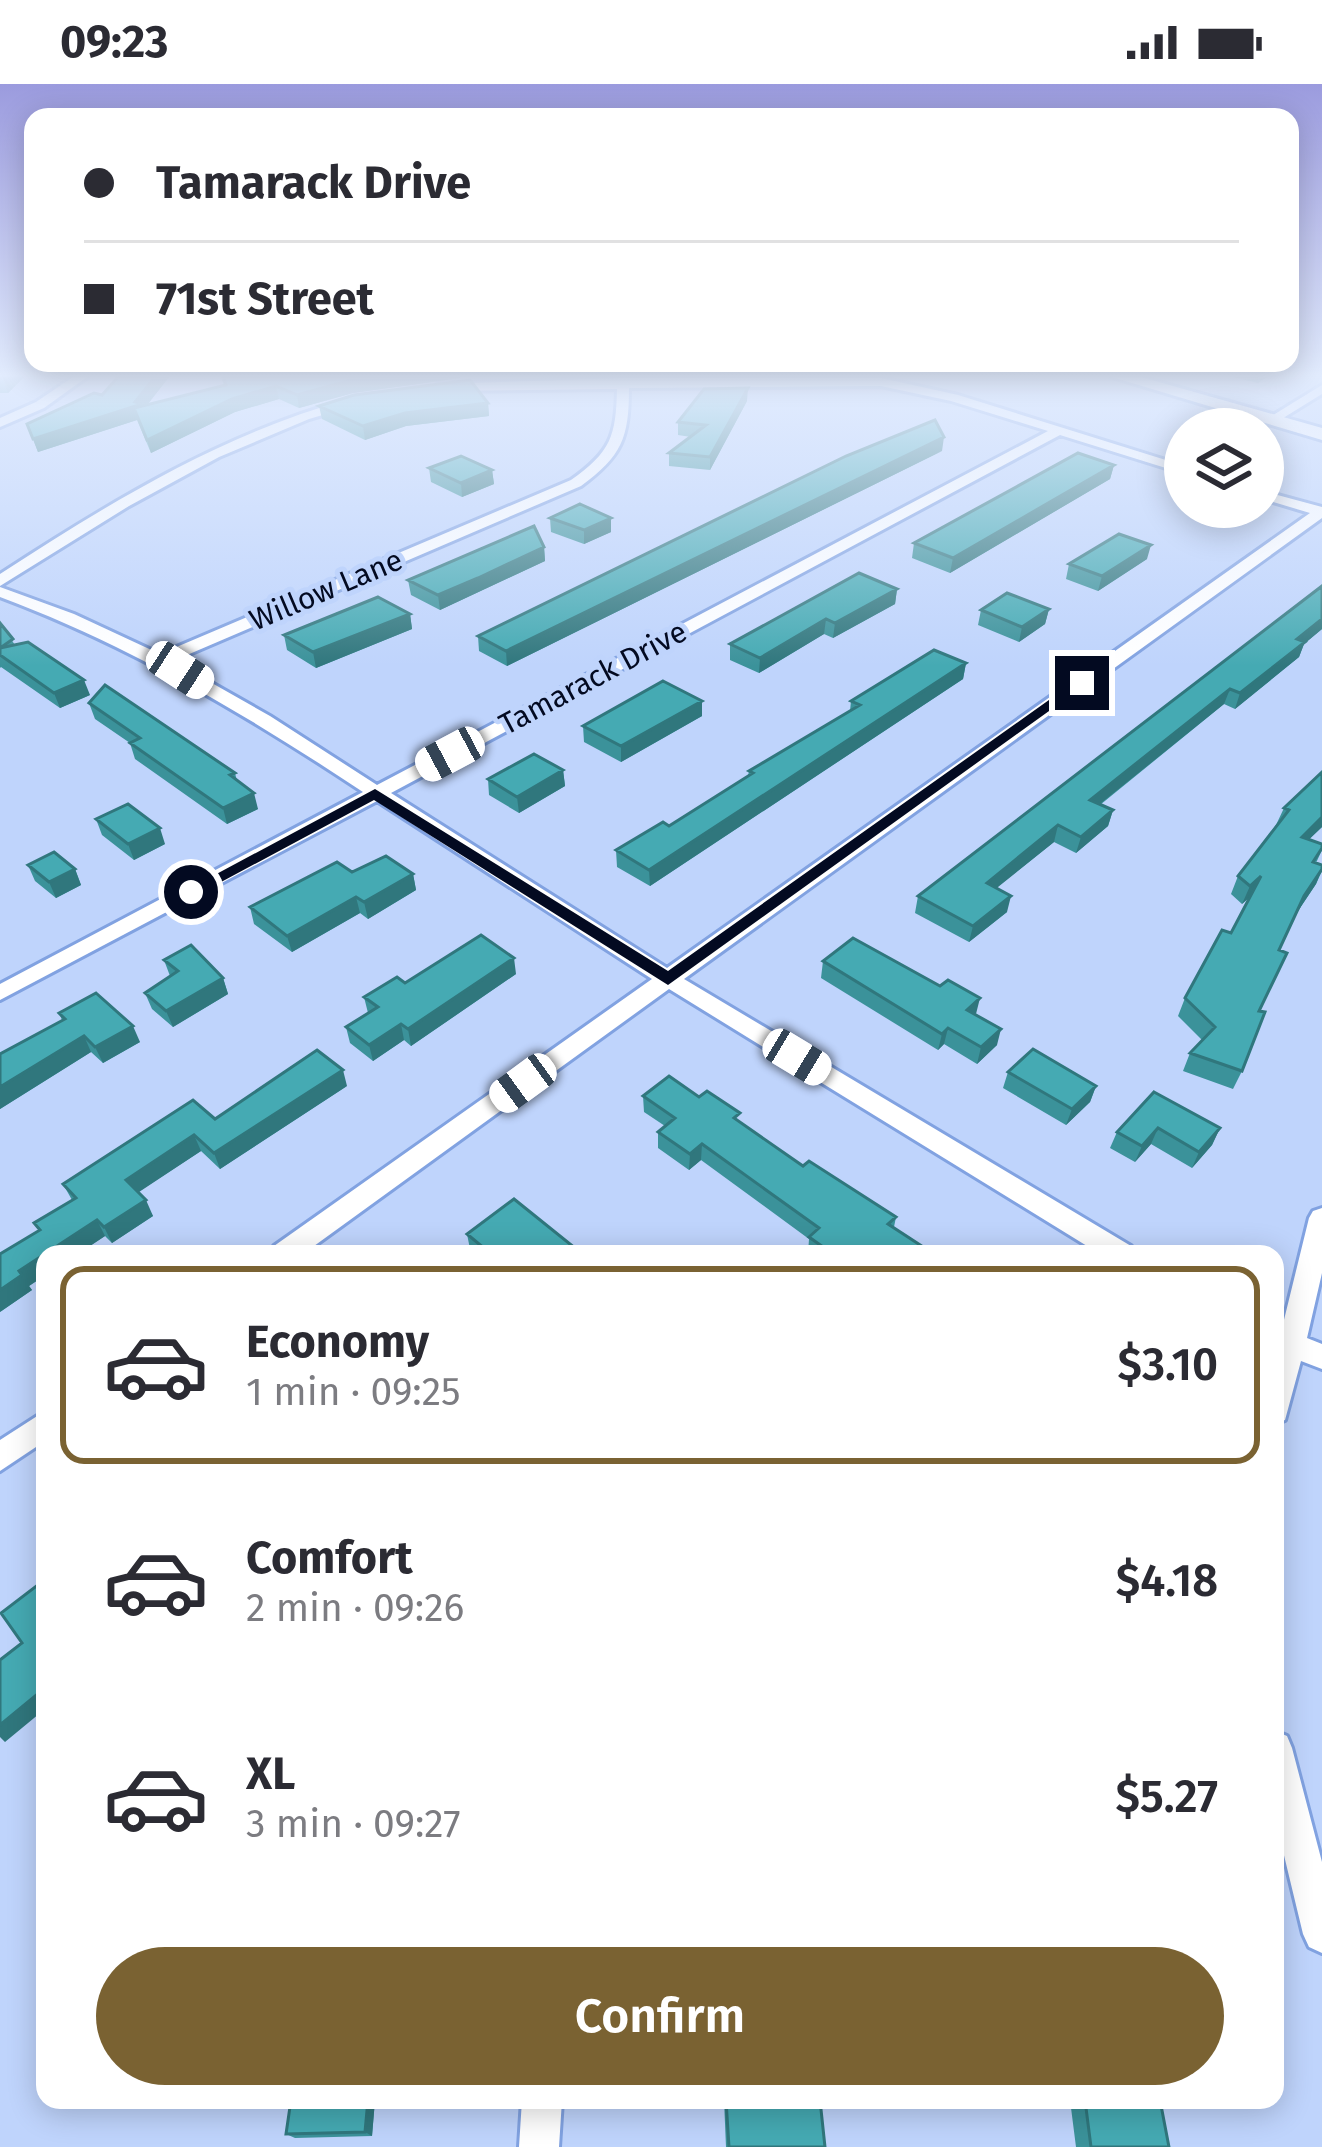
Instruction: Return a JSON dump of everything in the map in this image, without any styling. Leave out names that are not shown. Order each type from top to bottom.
[{"type":"street","points":[[0,581],[186,473]]},
{"type":"street","name":"Willow Lane","points":[[164,659],[576,484],[588,473]]},
{"type":"street","name":"Tamarack Drive","points":[[0,993],[977,473]]},
{"type":"street","points":[[1284,501],[1322,512]]},
{"type":"street","points":[[303,1245],[1322,512]]},
{"type":"street","points":[[0,592],[84,620],[164,659],[668,979],[1107,1245]]},
{"type":"street","points":[[1322,1218],[1284,1341],[1322,1357]]},
{"type":"street","points":[[0,1456],[36,1430]]},
{"type":"street","points":[[1284,1784],[1322,1934]]},
{"type":"street","points":[[539,2147],[541,2109]]},
{"type":"building","points":[[440,473],[484,473],[461,483]]},
{"type":"building","points":[[811,473],[870,473],[506,651],[478,636]]},
{"type":"building","points":[[1041,473],[1100,473],[953,558],[914,543]]},
{"type":"building","points":[[580,504],[611,518],[584,530],[550,518]]},
{"type":"building","points":[[534,526],[544,547],[478,578],[438,595],[408,580]]},
{"type":"building","points":[[1119,534],[1151,545],[1102,576],[1069,564]]},
{"type":"building","points":[[859,573],[897,589],[835,623],[826,619],[760,658],[730,644]]},
{"type":"building","points":[[1322,586],[1322,619],[1297,639],[1305,642],[1240,693],[1230,689],[1090,800],[1113,810],[1081,837],[1058,825],[987,883],[1011,896],[973,926],[918,896]]},
{"type":"building","points":[[1007,593],[1049,609],[1022,627],[981,610]]},
{"type":"building","points":[[378,597],[410,614],[313,652],[284,635]]},
{"type":"building","points":[[0,623],[13,639],[0,648]]},
{"type":"building","points":[[28,642],[84,680],[54,693],[0,655],[0,648]]},
{"type":"building","points":[[934,650],[966,663],[649,870],[616,850],[663,822],[669,826],[753,773],[749,771],[860,705],[851,701]]},
{"type":"building","points":[[663,681],[702,701],[621,746],[583,726]]},
{"type":"building","points":[[105,685],[235,773],[230,775],[254,793],[223,808],[130,743],[140,738],[89,703]]},
{"type":"building","points":[[534,754],[563,770],[517,797],[488,779]]},
{"type":"building","points":[[1322,772],[1322,817],[1302,837],[1322,844],[1313,862],[1322,869],[1279,950],[1287,953],[1259,1011],[1265,1012],[1242,1071],[1190,1053],[1215,1027],[1185,998],[1222,930],[1231,933],[1261,876],[1250,886],[1238,876],[1289,810],[1284,808]]},
{"type":"building","points":[[128,804],[160,828],[128,844],[96,819]]},
{"type":"building","points":[[54,852],[75,869],[49,882],[28,865]]},
{"type":"building","points":[[386,856],[413,874],[364,902],[356,897],[287,936],[250,907],[337,862],[352,872]]},
{"type":"building","points":[[481,935],[514,958],[408,1029],[401,1024],[369,1045],[346,1027],[378,1007],[364,997],[397,977],[405,983]]},
{"type":"building","points":[[853,938],[940,986],[948,980],[980,998],[967,1010],[1001,1029],[981,1047],[948,1028],[942,1034],[823,961]]},
{"type":"building","points":[[191,945],[223,978],[166,1011],[145,993],[178,971],[164,960]]},
{"type":"building","points":[[96,993],[133,1026],[95,1047],[84,1036],[0,1087],[0,1054],[65,1019],[59,1013]]},
{"type":"building","points":[[1033,1049],[1096,1086],[1072,1109],[1008,1072]]},
{"type":"building","points":[[317,1050],[343,1070],[214,1153],[194,1135],[126,1180],[146,1200],[104,1227],[97,1220],[59,1245],[36,1245],[36,1260],[0,1290],[0,1254],[40,1230],[34,1223],[76,1198],[63,1184],[193,1100],[215,1119]]},
{"type":"building","points":[[669,1076],[699,1097],[707,1091],[740,1113],[734,1118],[803,1166],[809,1161],[896,1217],[888,1224],[920,1245],[820,1245],[809,1237],[819,1228],[702,1144],[690,1154],[658,1132],[675,1118],[643,1096]]},
{"type":"building","points":[[1154,1092],[1220,1128],[1199,1152],[1158,1128],[1142,1146],[1117,1132]]},
{"type":"building","points":[[514,1199],[571,1245],[480,1245],[467,1234]]},
{"type":"building","points":[[36,1586],[36,1695],[0,1725],[0,1660],[22,1643],[1,1613]]},
{"type":"building","points":[[290,2109],[367,2109],[365,2132],[286,2134]]},
{"type":"building","points":[[727,2109],[821,2109],[825,2147],[729,2147]]},
{"type":"building","points":[[1086,2109],[1162,2109],[1169,2147],[1091,2147]]},
{"type":"route","points":[[191,892],[375,794],[668,979],[1082,683]]}]
